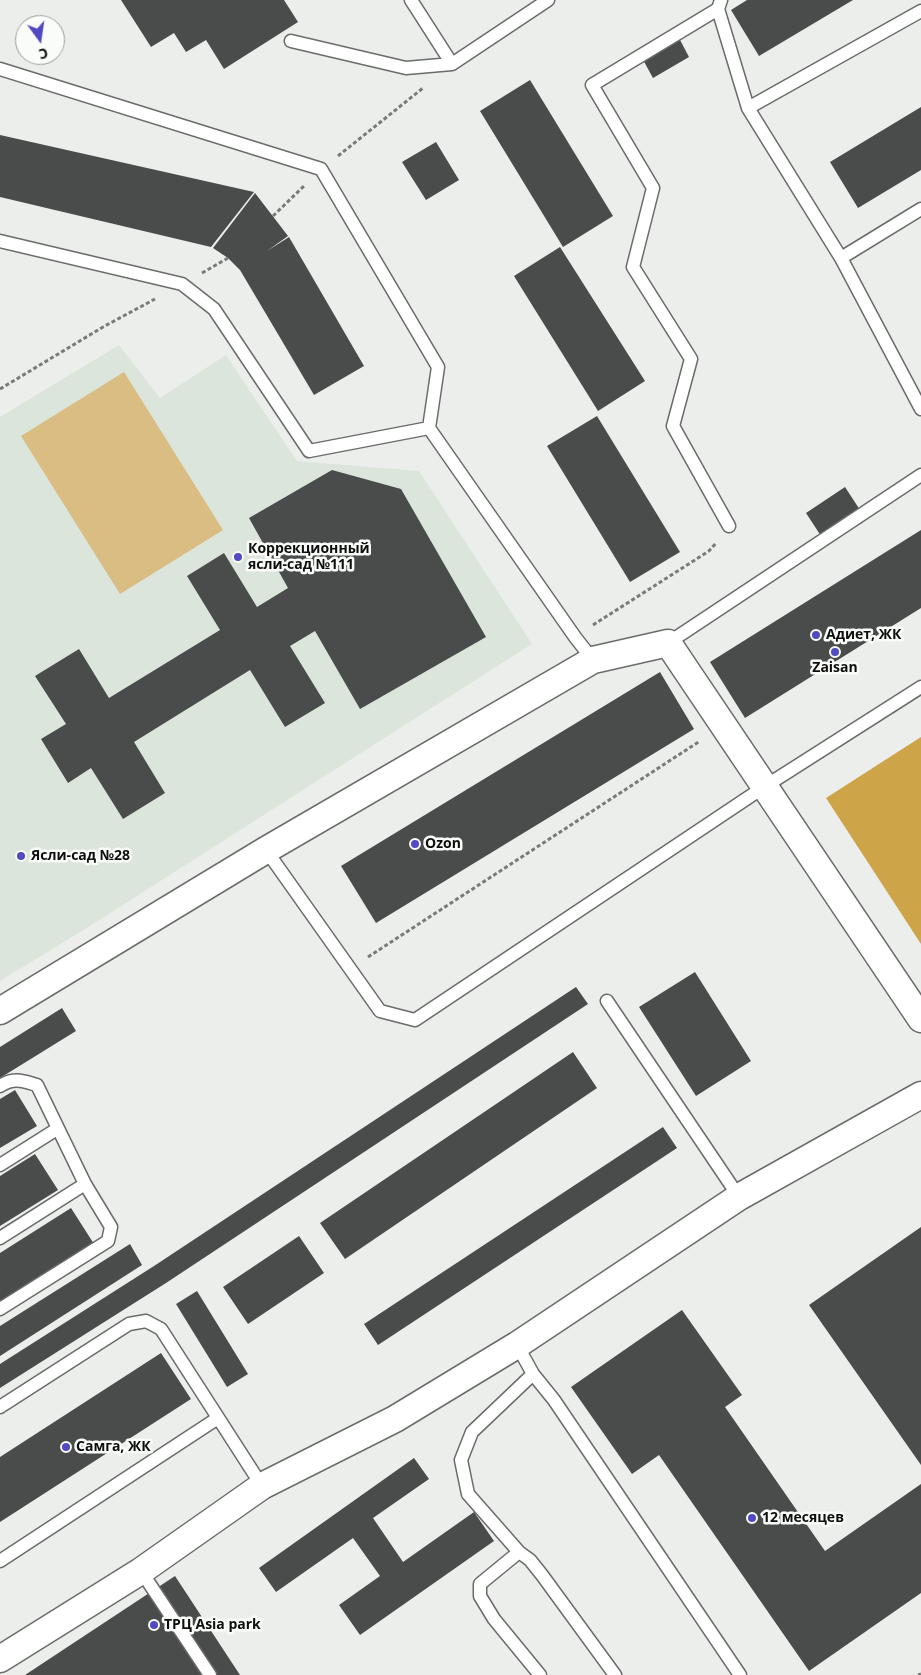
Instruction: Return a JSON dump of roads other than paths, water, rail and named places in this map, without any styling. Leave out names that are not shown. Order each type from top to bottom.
[{"type":"street","points":[[0,1011],[266,850],[593,660],[668,643],[921,1019]]},
{"type":"street","points":[[0,1659],[141,1571],[262,1486],[395,1419],[517,1345],[738,1198],[921,1095]]},
{"type":"lane","points":[[411,0],[452,64]]},
{"type":"lane","points":[[291,42],[406,68],[452,64],[548,0]]},
{"type":"lane","points":[[729,526],[673,426],[691,359],[633,267],[653,188],[592,85],[720,5],[748,108],[841,258],[921,409]]},
{"type":"lane","points":[[748,108],[921,11]]},
{"type":"lane","points":[[0,68],[321,169],[438,367],[429,428],[593,660]]},
{"type":"lane","points":[[841,258],[921,209]]},
{"type":"lane","points":[[0,241],[182,284],[214,309],[309,450],[429,428]]},
{"type":"lane","points":[[668,643],[921,476]]},
{"type":"lane","points":[[266,850],[380,1011],[415,1020],[764,787],[921,687]]},
{"type":"lane","points":[[607,1001],[738,1198]]},
{"type":"lane","points":[[0,1086],[6,1082],[18,1079],[37,1085],[85,1184],[111,1226],[108,1241],[0,1309]]},
{"type":"lane","points":[[0,1166],[57,1129]]},
{"type":"lane","points":[[0,1238],[85,1184]]},
{"type":"lane","points":[[0,1407],[129,1324],[146,1321],[160,1329],[262,1486]]},
{"type":"lane","points":[[517,1345],[533,1374],[559,1408],[740,1675]]},
{"type":"lane","points":[[533,1374],[472,1432],[461,1460],[468,1494],[519,1552],[530,1560],[615,1675]]},
{"type":"lane","points":[[0,1561],[218,1418]]},
{"type":"lane","points":[[519,1552],[480,1584],[480,1596],[494,1619],[540,1675]]},
{"type":"lane","points":[[141,1571],[210,1675]]},
{"type":"place","name":"Коррекционный ясли-сад №111","points":[[238,557]]},
{"type":"place","name":"Адиет, ЖК","points":[[816,635]]},
{"type":"place","name":"Zaisan","points":[[835,652]]},
{"type":"place","name":"Ozon","points":[[415,844]]},
{"type":"place","name":"Ясли-сад №28","points":[[21,856]]},
{"type":"place","name":"Самга, ЖК","points":[[66,1447]]},
{"type":"place","name":"12 месяцев","points":[[752,1518]]},
{"type":"place","name":"ТРЦ Asia park","points":[[154,1625]]}]
